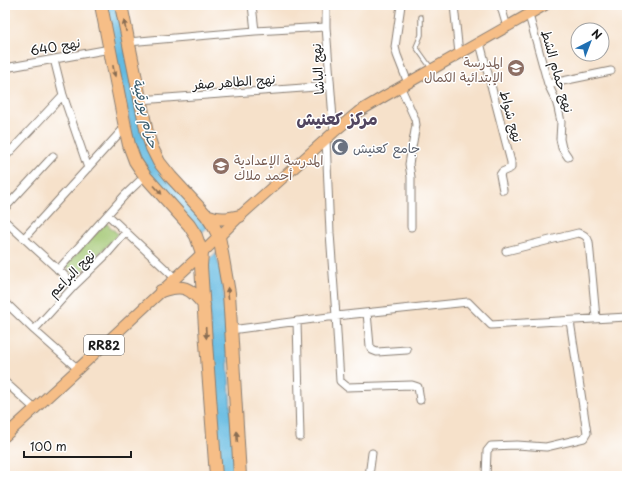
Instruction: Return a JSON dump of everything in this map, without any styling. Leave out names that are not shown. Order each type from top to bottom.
[{"type":"highway","points":[[101,5],[125,127],[129,145],[135,161],[145,176],[189,225],[196,236],[202,253],[204,305],[216,476]]},
{"type":"highway","points":[[121,5],[149,141],[155,155],[171,178],[206,215],[214,227],[222,247],[228,287],[240,476]]},
{"type":"highway","points":[[206,215],[222,219],[240,216]]},
{"type":"highway","points":[[161,291],[175,287],[184,288],[197,296],[204,305]]},
{"type":"main road","name":"RR82","points":[[5,436],[240,216],[358,112],[431,69],[546,5]]},
{"type":"street","points":[[252,5],[255,31]]},
{"type":"street","name":"نهج الباشا","points":[[326,5],[326,27],[334,132]]},
{"type":"street","points":[[401,5],[395,47],[416,125],[409,164],[411,177],[411,227]]},
{"type":"street","points":[[454,5],[459,54]]},
{"type":"street","points":[[501,5],[508,27]]},
{"type":"street","name":"نهج حمام الشط","points":[[530,15],[548,84],[556,101],[561,122],[560,139],[562,148],[568,157]]},
{"type":"street","points":[[128,42],[255,31],[326,27]]},
{"type":"street","name":"نهج شواط","points":[[480,42],[511,162],[511,168],[502,172],[500,175],[503,190]]},
{"type":"street","name":"نهج 640","points":[[5,68],[110,49]]},
{"type":"street","points":[[54,59],[63,95],[88,168]]},
{"type":"street","points":[[548,84],[611,71]]},
{"type":"street","name":"نهج الطاهر صفر","points":[[140,100],[330,86]]},
{"type":"street","points":[[5,157],[63,95]]},
{"type":"street","points":[[24,238],[125,127]]},
{"type":"street","points":[[326,139],[330,233],[340,381],[347,387],[412,385],[418,387],[420,400]]},
{"type":"street","points":[[5,208],[53,156]]},
{"type":"street","points":[[58,270],[125,195],[145,176]]},
{"type":"street","points":[[108,215],[175,278]]},
{"type":"street","points":[[5,221],[75,285]]},
{"type":"street","name":"نهج البراعم","points":[[34,330],[126,232]]},
{"type":"street","points":[[506,251],[578,233],[585,235],[589,242],[596,318]]},
{"type":"street","points":[[5,302],[78,369]]},
{"type":"street","points":[[231,330],[336,316],[468,302],[491,325],[627,317]]},
{"type":"street","points":[[367,313],[370,346],[372,350],[377,352],[407,350]]},
{"type":"street","points":[[297,321],[300,437]]},
{"type":"street","points":[[486,476],[487,451],[491,446],[516,445],[546,447],[584,438],[588,433],[570,321]]},
{"type":"street","points":[[5,382],[34,408]]},
{"type":"street","points":[[369,476],[372,453]]},
{"type":"lane","points":[[421,17],[421,35],[416,47],[431,69]]},
{"type":"green space","points":[[106,223],[118,234],[77,277],[65,266]]},
{"type":"water","points":[[105,5],[117,5],[141,130],[208,227],[200,234],[146,171],[136,154]]},
{"type":"water","points":[[216,253],[223,280],[235,476],[220,476],[207,281],[208,260]]},
{"type":"place","name":"المدرسة الإبتدائية الكمال","points":[[516,68]]},
{"type":"place","name":"جامع كعنيش","points":[[340,147]]},
{"type":"place","name":"المدرسة الإعدادية أحمد ملاك","points":[[221,166]]},
{"type":"district","name":"مركز كعنيش","points":[[337,118]]},
{"type":"water label","name":"حزام بورقيبة","points":[[146,113]]}]
